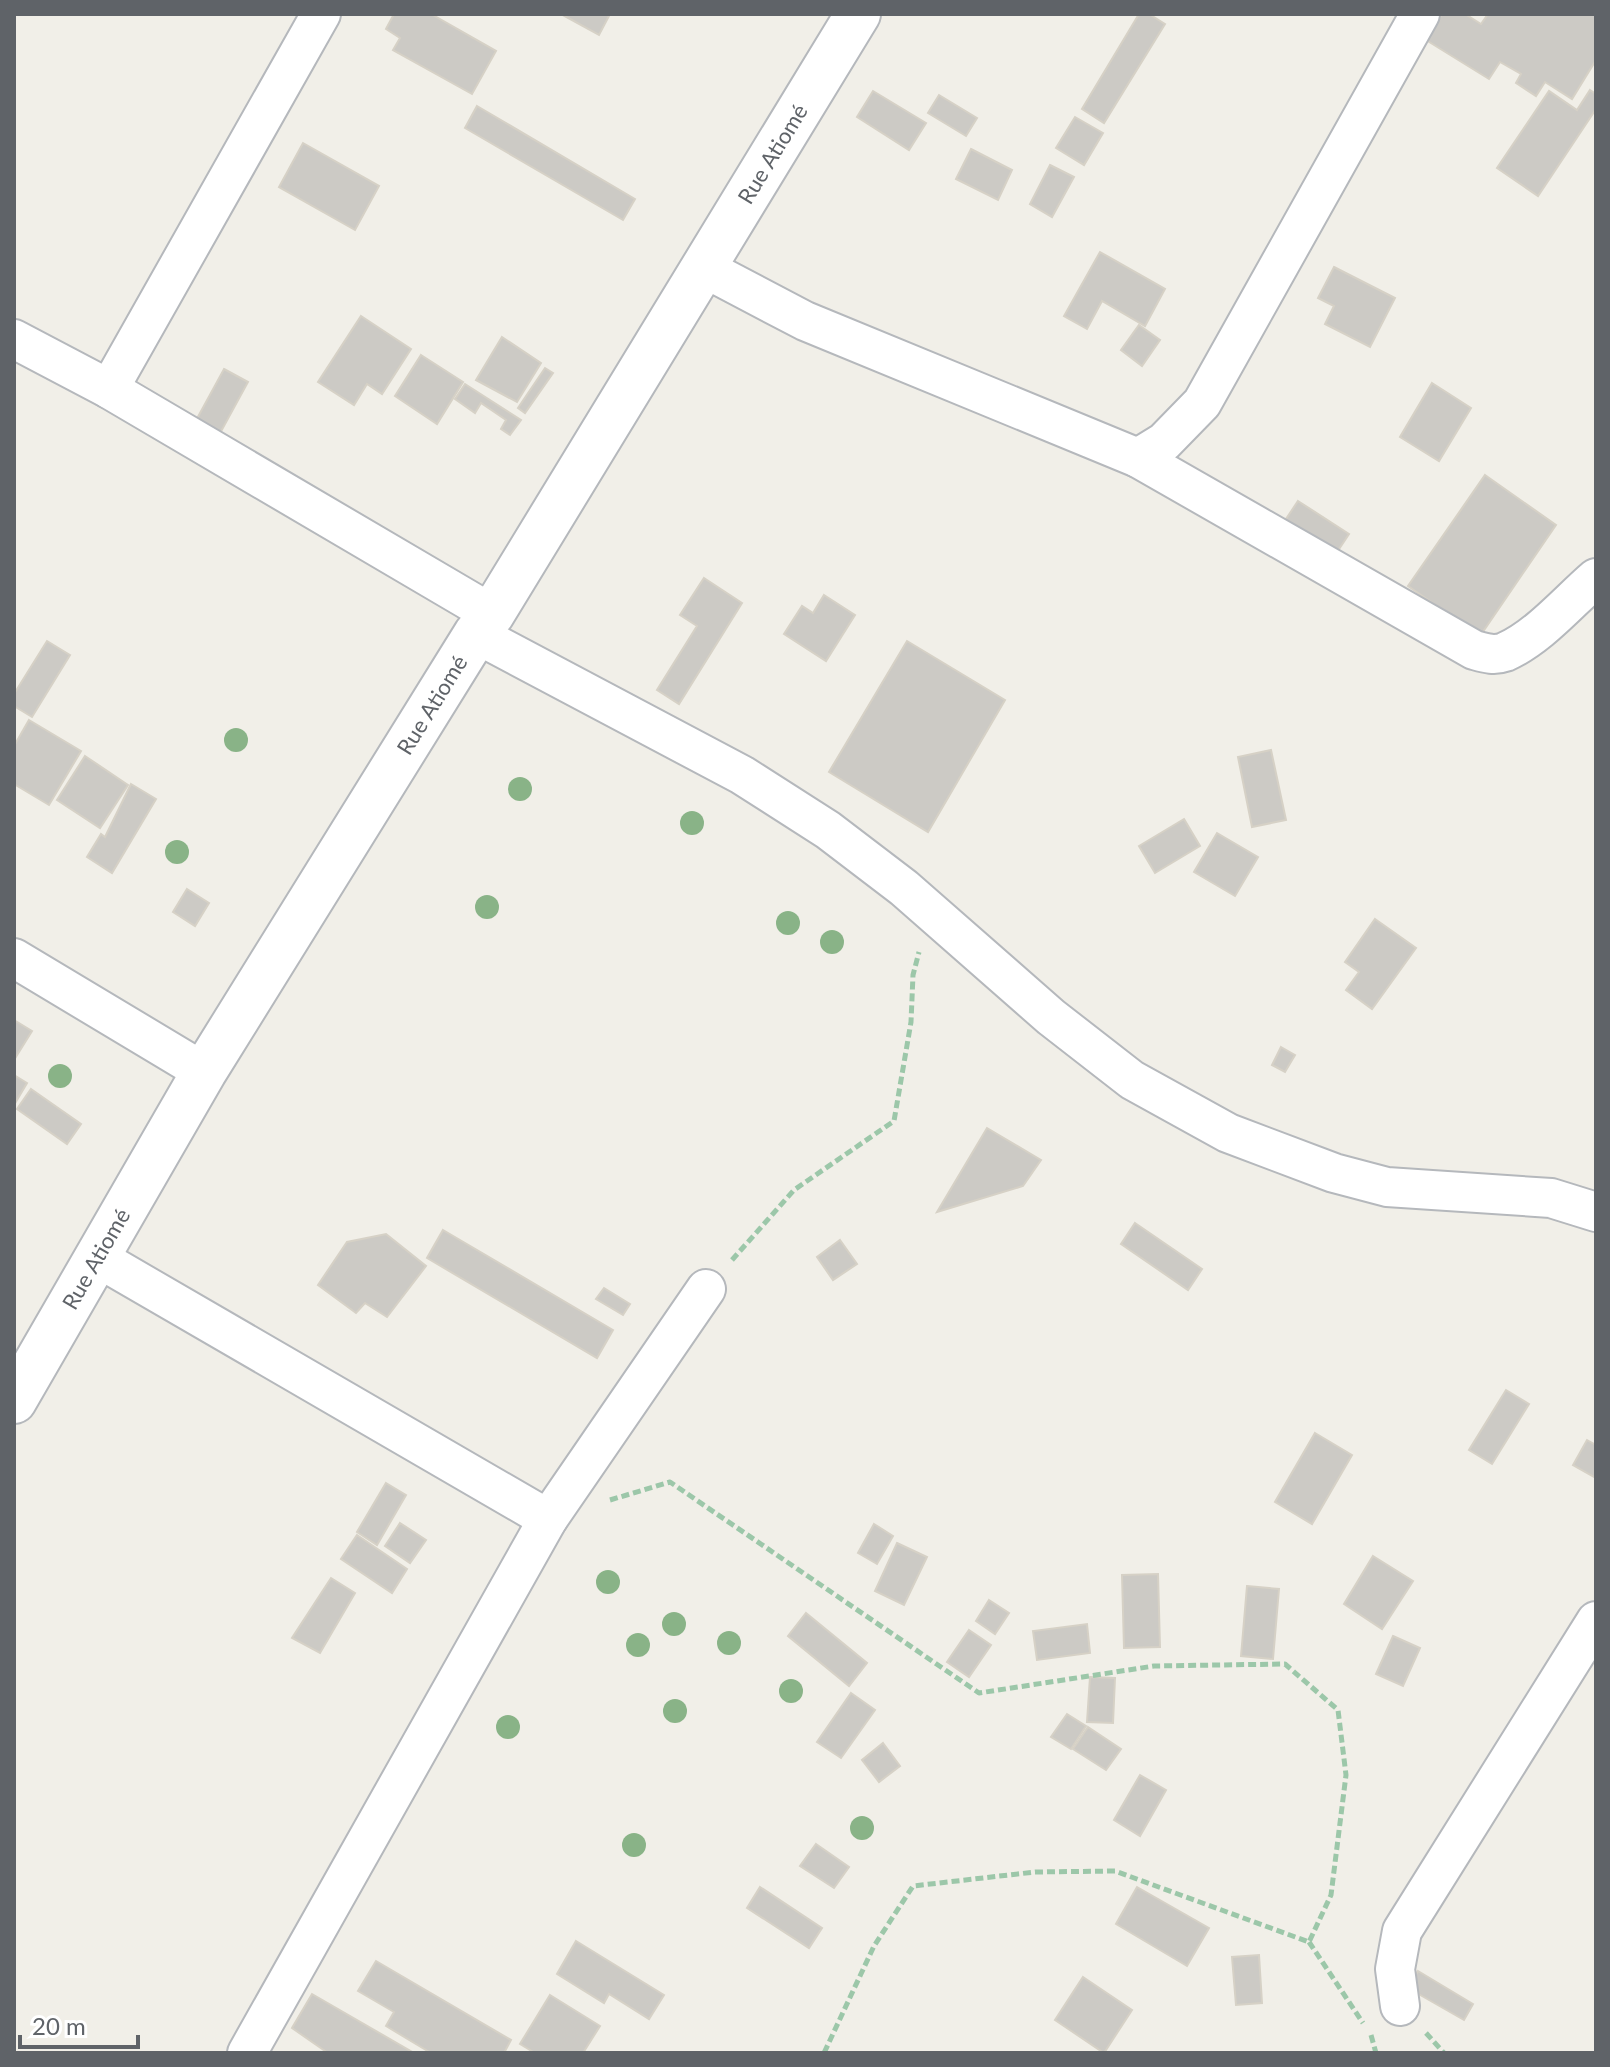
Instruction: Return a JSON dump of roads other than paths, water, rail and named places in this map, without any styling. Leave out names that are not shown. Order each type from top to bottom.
[{"type":"street","points":[[109,389],[321,14]]},
{"type":"street","name":"Rue Atiomé","points":[[14,1401],[204,1072],[484,624],[858,14]]},
{"type":"street","points":[[1138,458],[1164,442],[1202,403],[1420,14]]},
{"type":"street","points":[[704,268],[805,321],[1138,458],[1447,635],[1490,655],[1504,652],[1521,642],[1596,578]]},
{"type":"street","points":[[14,339],[109,389],[484,624],[742,775],[828,830],[904,888],[929,913],[1132,1080],[1228,1133],[1334,1173],[1387,1187],[1551,1198],[1596,1212]]},
{"type":"street","points":[[14,958],[204,1072]]},
{"type":"street","points":[[98,1258],[548,1519]]},
{"type":"street","points":[[247,2053],[548,1519],[706,1289]]},
{"type":"street","points":[[1400,2006],[1395,1969],[1402,1931],[1596,1621]]}]
